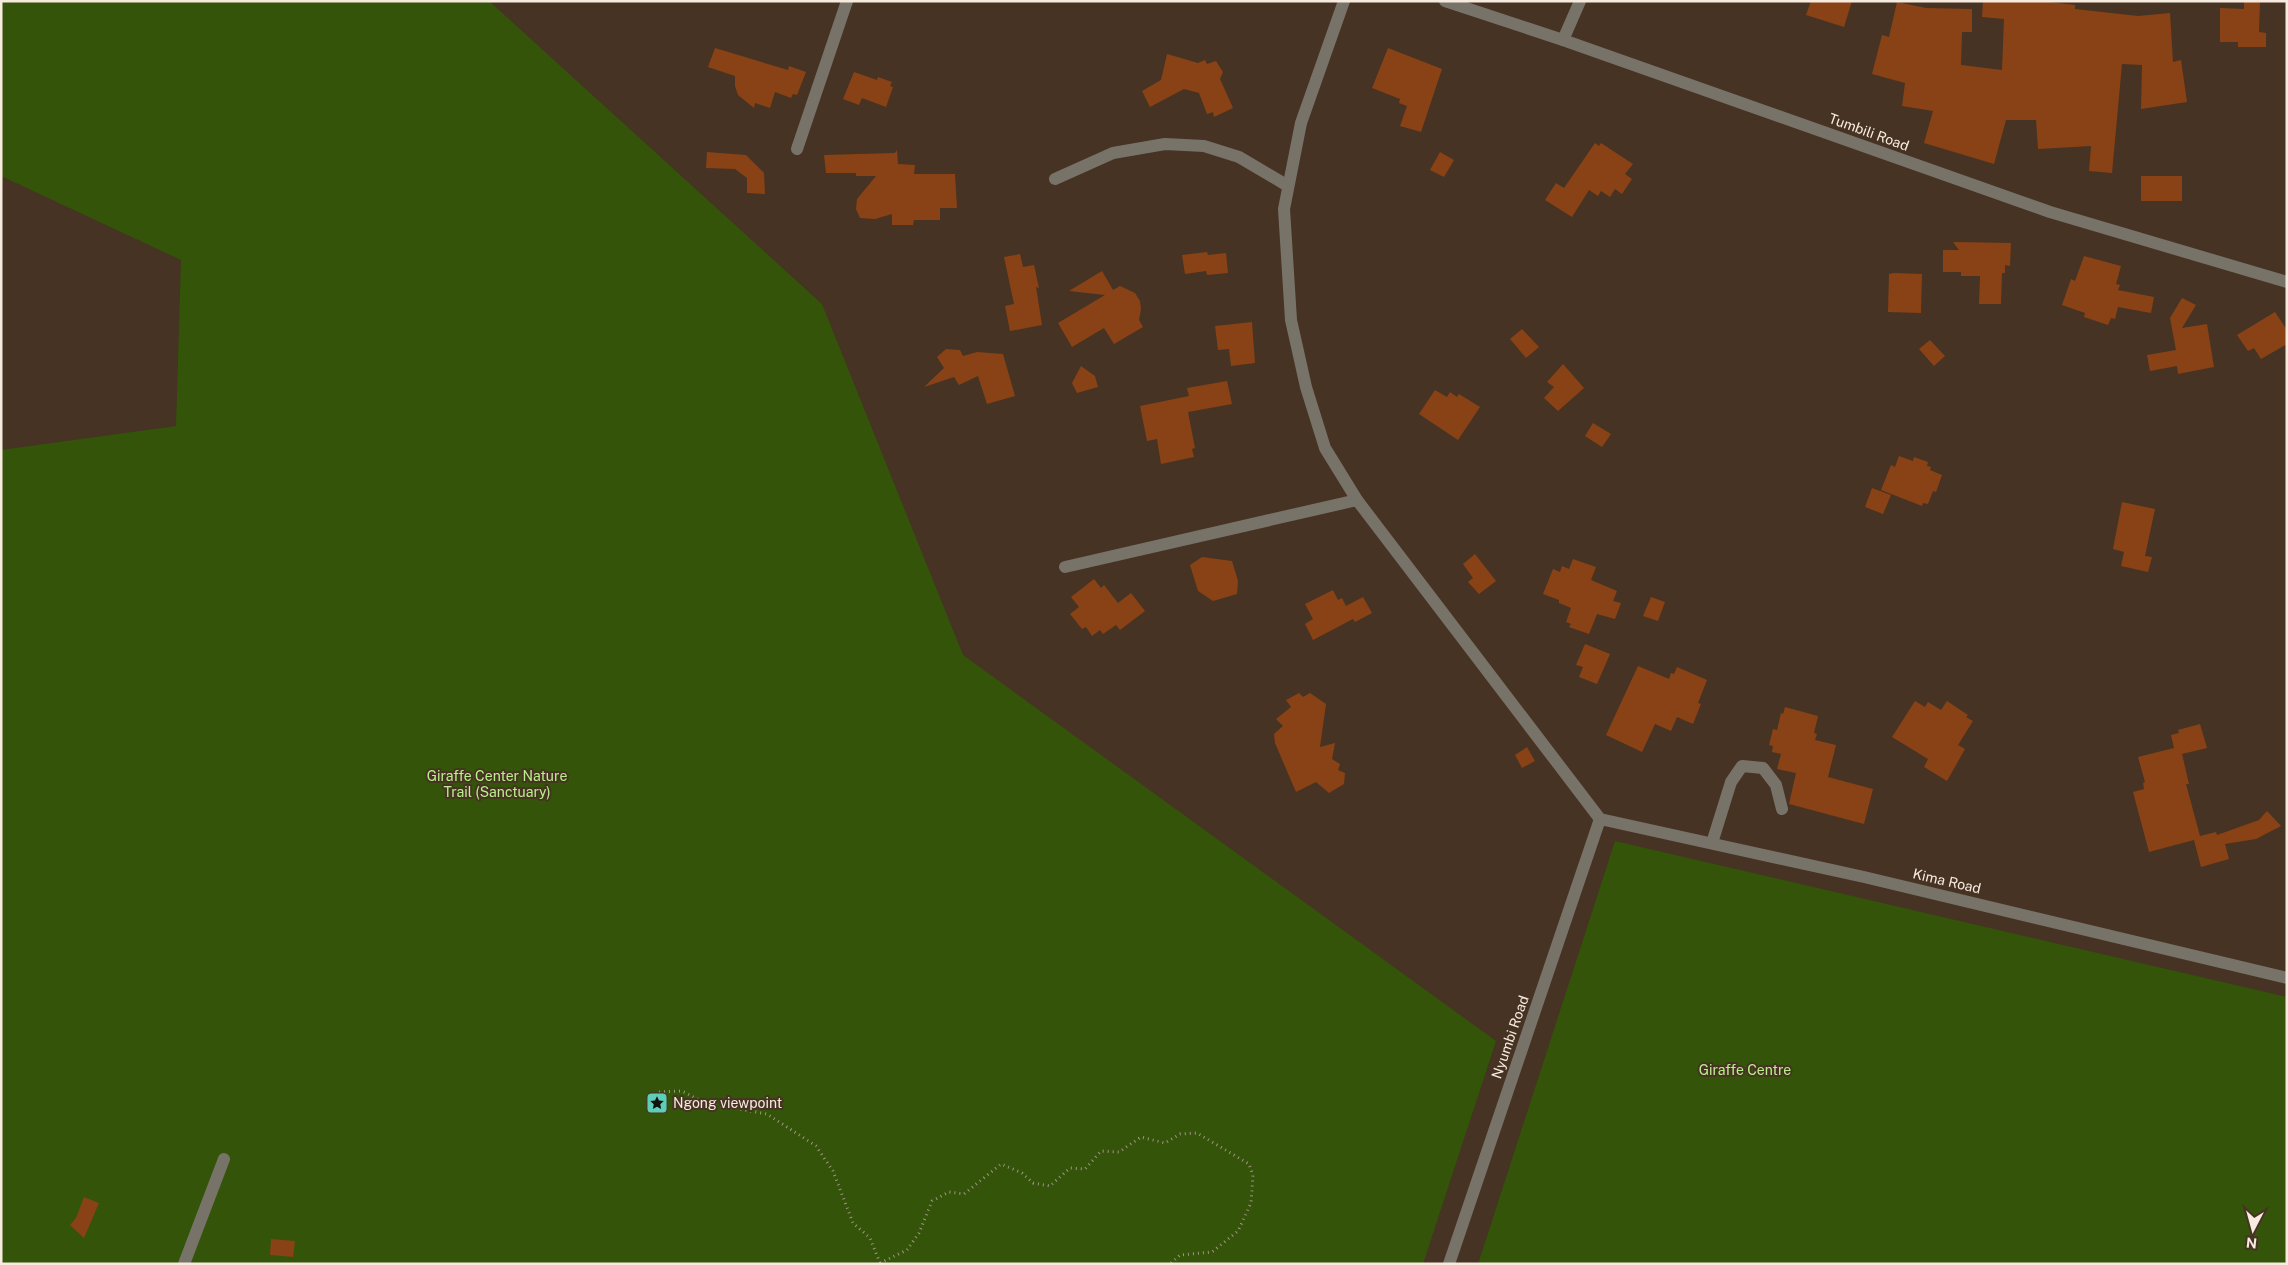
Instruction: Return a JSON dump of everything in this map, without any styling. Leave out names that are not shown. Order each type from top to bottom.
[{"type":"street","points":[[797,148],[847,1]]},
{"type":"street","points":[[1344,1],[1301,123],[1284,209],[1293,329],[1306,387],[1325,448],[1357,500],[1600,819]]},
{"type":"street","name":"Tumbili Road","points":[[1444,1],[1564,40],[2050,212],[2287,282]]},
{"type":"street","points":[[1564,40],[1580,1]]},
{"type":"street","points":[[1055,180],[1113,153],[1165,144],[1204,146],[1239,156],[1288,186]]},
{"type":"street","points":[[1065,568],[1357,500]]},
{"type":"street","points":[[1712,844],[1731,782],[1742,766],[1763,768],[1776,785],[1782,809]]},
{"type":"street","name":"Kima Road","points":[[1600,819],[1864,877],[2287,978]]},
{"type":"street","name":"Nyumbi Road","points":[[1449,1264],[1600,819]]},
{"type":"street","points":[[184,1264],[224,1159]]},
{"type":"path","points":[[659,1092],[682,1091],[705,1103],[767,1114],[816,1146],[833,1172],[853,1223],[870,1238],[880,1263],[907,1250],[919,1233],[932,1201],[948,1192],[964,1194],[1001,1164],[1022,1173],[1033,1183],[1050,1186],[1070,1168],[1084,1169],[1101,1151],[1119,1152],[1142,1137],[1165,1143],[1180,1134],[1198,1132],[1249,1164],[1253,1175],[1251,1203],[1238,1231],[1212,1252],[1180,1256],[1170,1264]]},
{"type":"green space","name":"Giraffe Center Nature Trail (Sanctuary)","points":[[1,1],[489,1],[822,304],[963,655],[1496,1041],[1423,1264],[1,1264],[1,450],[176,426],[181,260],[1,176]]},
{"type":"green space","name":"Giraffe Centre","points":[[1615,841],[2287,997],[2287,1264],[1478,1264]]},
{"type":"building","points":[[1811,1],[1852,1],[1844,27],[1806,15]]},
{"type":"building","points":[[1983,1],[2041,1],[2075,5],[2075,9],[2138,16],[2170,13],[2173,62],[2181,60],[2187,102],[2141,109],[2142,65],[2122,64],[2112,173],[2089,171],[2091,146],[2038,149],[2036,120],[2006,120],[1994,164],[1924,143],[1933,111],[1902,106],[1905,83],[1872,74],[1882,35],[1889,37],[1897,2],[1926,8],[1972,9],[1972,32],[1962,32],[1961,65],[2002,70],[2004,19],[1982,17]]},
{"type":"building","points":[[2244,1],[2260,1],[2259,32],[2266,33],[2266,47],[2238,47],[2238,42],[2220,42],[2220,8],[2244,9]]},
{"type":"building","points":[[715,48],[788,70],[789,66],[806,72],[797,95],[793,94],[791,98],[775,92],[770,108],[755,103],[754,108],[738,95],[735,86],[735,76],[708,67]]},
{"type":"building","points":[[1388,48],[1442,69],[1421,132],[1400,126],[1407,106],[1399,103],[1400,99],[1372,88]]},
{"type":"building","points":[[1167,54],[1198,63],[1205,60],[1207,64],[1216,61],[1223,72],[1220,79],[1233,108],[1214,117],[1213,112],[1207,114],[1199,93],[1184,89],[1150,107],[1142,91],[1161,80]]},
{"type":"building","points":[[854,72],[877,80],[878,77],[892,82],[890,86],[893,87],[886,107],[862,98],[859,105],[843,99]]},
{"type":"building","points":[[1595,143],[1599,146],[1601,143],[1633,164],[1625,174],[1632,179],[1622,194],[1615,189],[1610,197],[1601,191],[1598,196],[1589,190],[1572,217],[1545,200],[1556,183],[1564,188]]},
{"type":"building","points":[[897,150],[898,164],[915,165],[914,174],[955,174],[957,208],[940,208],[940,220],[914,220],[913,225],[892,225],[892,214],[875,219],[860,218],[856,209],[857,199],[876,176],[856,176],[856,173],[826,173],[824,155],[895,153]]},
{"type":"building","points":[[707,152],[746,155],[764,173],[765,194],[747,193],[747,178],[735,169],[706,168]]},
{"type":"building","points":[[1440,152],[1454,160],[1444,177],[1430,170]]},
{"type":"building","points":[[2141,176],[2182,176],[2182,201],[2141,201]]},
{"type":"building","points":[[1953,242],[2011,243],[2010,266],[2005,265],[2005,273],[2002,273],[2001,304],[1979,304],[1980,276],[1961,276],[1961,272],[1943,272],[1943,250],[1959,250]]},
{"type":"building","points":[[1207,252],[1208,255],[1226,253],[1228,273],[1207,275],[1206,271],[1185,274],[1182,255]]},
{"type":"building","points":[[1020,254],[1023,267],[1034,265],[1039,288],[1036,287],[1042,325],[1010,331],[1005,306],[1014,304],[1004,257]]},
{"type":"building","points":[[2084,256],[2121,266],[2116,284],[2120,285],[2118,290],[2154,297],[2151,313],[2118,307],[2115,319],[2111,318],[2108,325],[2084,317],[2085,313],[2062,305],[2071,279],[2075,281]]},
{"type":"building","points":[[1102,271],[1113,290],[1120,286],[1135,293],[1140,301],[1139,320],[1143,327],[1114,344],[1104,328],[1072,347],[1058,323],[1105,295],[1069,291]]},
{"type":"building","points":[[1889,274],[1922,274],[1921,313],[1888,312]]},
{"type":"building","points":[[2182,298],[2196,305],[2182,328],[2207,324],[2214,367],[2178,374],[2177,366],[2150,371],[2147,355],[2176,350],[2170,318]]},
{"type":"building","points":[[2275,312],[2287,330],[2287,344],[2261,359],[2254,348],[2248,351],[2237,335]]},
{"type":"building","points":[[1252,322],[1255,363],[1231,366],[1229,349],[1218,350],[1215,326]]},
{"type":"building","points":[[1522,329],[1539,347],[1526,358],[1510,339]]},
{"type":"building","points":[[1930,340],[1945,356],[1934,366],[1919,349]]},
{"type":"building","points":[[946,349],[960,350],[963,356],[977,352],[1003,354],[1015,396],[987,404],[978,376],[959,385],[954,377],[924,387],[944,368],[937,357]]},
{"type":"building","points":[[1563,364],[1584,388],[1558,411],[1544,398],[1554,387],[1547,382]]},
{"type":"building","points":[[1081,366],[1095,376],[1098,387],[1077,393],[1072,383]]},
{"type":"building","points":[[1227,381],[1232,404],[1188,412],[1195,448],[1192,449],[1194,457],[1161,464],[1157,439],[1147,441],[1140,406],[1189,396],[1187,388]]},
{"type":"building","points":[[1435,390],[1447,397],[1450,392],[1457,397],[1459,394],[1480,407],[1458,440],[1419,414]]},
{"type":"building","points":[[1593,423],[1611,434],[1602,447],[1585,436]]},
{"type":"building","points":[[1899,456],[1913,461],[1914,457],[1928,462],[1927,466],[1931,467],[1930,470],[1942,475],[1936,492],[1933,491],[1928,504],[1923,503],[1922,506],[1881,490],[1891,465],[1895,467]]},
{"type":"building","points":[[1872,488],[1891,495],[1883,514],[1865,507]]},
{"type":"building","points":[[2122,502],[2155,509],[2145,556],[2152,557],[2148,572],[2121,566],[2124,552],[2113,549]]},
{"type":"building","points":[[1475,554],[1496,581],[1479,594],[1468,582],[1473,578],[1463,564]]},
{"type":"building","points":[[1202,557],[1232,561],[1238,581],[1237,594],[1213,601],[1198,591],[1190,565]]},
{"type":"building","points":[[1573,559],[1596,567],[1591,580],[1617,591],[1613,601],[1621,603],[1615,619],[1597,614],[1589,634],[1569,627],[1571,624],[1566,622],[1571,608],[1559,603],[1559,600],[1543,594],[1553,569],[1560,572],[1562,566],[1569,569]]},
{"type":"building","points":[[1094,579],[1101,588],[1104,585],[1118,603],[1131,593],[1145,611],[1120,630],[1116,625],[1103,634],[1100,630],[1092,636],[1086,627],[1082,629],[1070,614],[1079,607],[1071,597]]},
{"type":"building","points":[[1333,590],[1338,600],[1342,598],[1346,606],[1363,597],[1372,613],[1355,622],[1353,619],[1313,640],[1305,624],[1313,619],[1305,604]]},
{"type":"building","points":[[1651,597],[1665,602],[1658,621],[1643,616]]},
{"type":"building","points":[[1585,644],[1610,654],[1597,684],[1579,677],[1583,667],[1576,665]]},
{"type":"building","points":[[1638,666],[1669,679],[1671,673],[1674,674],[1677,667],[1707,680],[1698,703],[1701,704],[1693,724],[1677,717],[1671,731],[1655,724],[1642,752],[1606,735]]},
{"type":"building","points":[[1299,693],[1303,697],[1310,693],[1326,704],[1320,747],[1335,743],[1332,759],[1340,764],[1338,770],[1345,773],[1344,784],[1329,793],[1316,782],[1296,792],[1275,743],[1274,734],[1283,726],[1276,719],[1291,707],[1286,700]]},
{"type":"building","points":[[1915,701],[1925,707],[1928,702],[1941,710],[1947,701],[1968,715],[1966,717],[1973,721],[1958,745],[1965,749],[1947,781],[1924,767],[1928,759],[1892,737]]},
{"type":"building","points":[[1785,707],[1818,716],[1814,733],[1817,734],[1815,740],[1836,745],[1828,777],[1873,789],[1864,824],[1789,804],[1796,773],[1777,769],[1781,754],[1772,752],[1773,746],[1769,745],[1773,729],[1777,730],[1781,713],[1783,714]]},
{"type":"building","points":[[2200,724],[2207,748],[2182,754],[2189,784],[2186,784],[2200,836],[2216,832],[2217,835],[2259,820],[2267,811],[2281,826],[2256,839],[2225,844],[2229,859],[2201,867],[2194,840],[2149,852],[2133,792],[2144,789],[2143,783],[2145,782],[2138,757],[2174,748],[2171,735],[2179,733],[2178,730]]},
{"type":"building","points":[[1527,747],[1535,761],[1522,768],[1515,755]]},
{"type":"building","points":[[84,1197],[99,1203],[84,1238],[70,1225],[76,1218]]},
{"type":"building","points":[[271,1239],[295,1241],[293,1257],[270,1255]]},
{"type":"place","name":"Ngong viewpoint","points":[[657,1103]]}]
